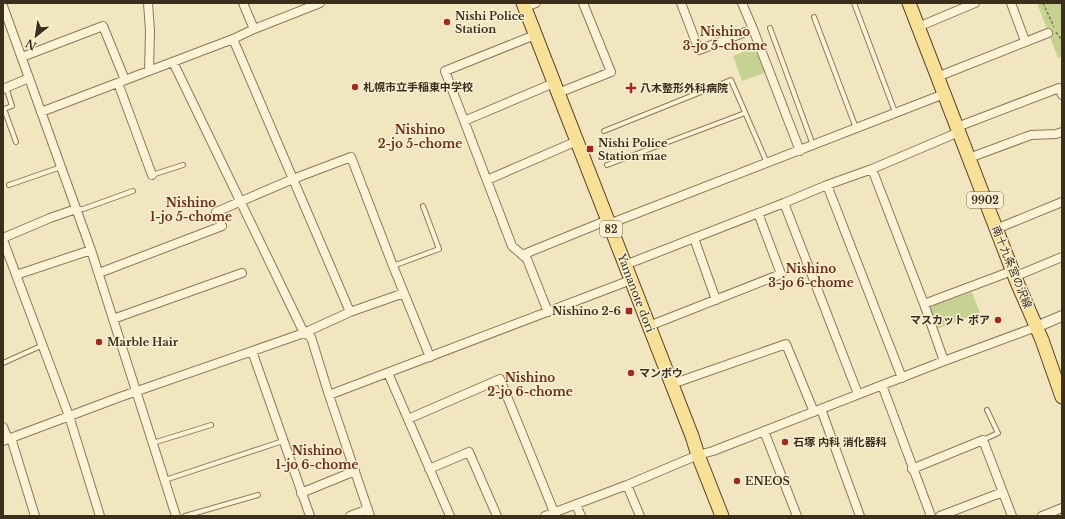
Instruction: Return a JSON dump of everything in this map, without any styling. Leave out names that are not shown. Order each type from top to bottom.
[{"type":"main road","name":"南十九条宮の沢線","points":[[909,3],[1013,274],[1036,327],[1062,396]]},
{"type":"main road","name":"Yamanote dori","points":[[528,4],[535,35],[672,384],[722,516]]},
{"type":"street","points":[[148,3],[150,31],[149,71]]},
{"type":"street","points":[[243,3],[254,29]]},
{"type":"street","points":[[41,112],[233,39],[254,29],[320,3]]},
{"type":"street","points":[[464,121],[556,88],[611,72],[583,3]]},
{"type":"street","points":[[681,3],[699,50],[753,29]]},
{"type":"street","points":[[742,3],[800,151]]},
{"type":"street","points":[[918,27],[974,3]]},
{"type":"street","points":[[1011,3],[1026,41]]},
{"type":"street","points":[[3,6],[99,273],[176,516]]},
{"type":"street","points":[[22,57],[103,26],[152,175]]},
{"type":"street","points":[[938,77],[1048,33]]},
{"type":"street","points":[[535,35],[445,71],[512,246],[527,259],[548,312]]},
{"type":"street","points":[[233,39],[350,312]]},
{"type":"street","points":[[173,62],[304,333],[312,337],[329,395],[369,512],[350,516]]},
{"type":"street","points":[[5,88],[29,78]]},
{"type":"street","points":[[625,265],[827,185],[872,169],[958,130],[1059,88],[1062,94]]},
{"type":"street","points":[[522,255],[800,151],[895,112],[944,94]]},
{"type":"street","points":[[969,158],[1030,135],[1056,134],[1062,132]]},
{"type":"street","points":[[487,180],[577,141]]},
{"type":"street","points":[[99,273],[222,226],[216,212],[293,179],[351,157],[430,356]]},
{"type":"street","points":[[872,169],[924,304],[944,361]]},
{"type":"street","points":[[827,185],[902,378]]},
{"type":"street","points":[[996,229],[1062,202]]},
{"type":"street","points":[[784,203],[858,394]]},
{"type":"street","points":[[76,209],[50,218],[3,239],[70,416],[100,516]]},
{"type":"street","points":[[649,326],[781,274],[758,213]]},
{"type":"street","points":[[694,238],[716,300]]},
{"type":"street","points":[[16,275],[91,250]]},
{"type":"street","points":[[924,304],[1062,257]]},
{"type":"street","points":[[113,318],[242,273]]},
{"type":"street","points":[[329,395],[631,280]]},
{"type":"street","points":[[7,439],[304,333],[350,312],[404,293]]},
{"type":"street","points":[[545,516],[627,485],[698,455],[713,451],[1062,316]]},
{"type":"street","points":[[672,384],[786,344],[817,410],[860,516]]},
{"type":"street","points":[[252,351],[310,516]]},
{"type":"street","points":[[388,373],[450,516]]},
{"type":"street","points":[[408,419],[500,379],[554,512]]},
{"type":"street","points":[[882,385],[930,516]]},
{"type":"street","points":[[3,427],[35,516]]},
{"type":"street","points":[[764,431],[797,516]]},
{"type":"street","points":[[912,469],[983,440],[1012,516]]},
{"type":"street","points":[[429,469],[469,452],[497,516]]},
{"type":"street","points":[[301,493],[355,471]]},
{"type":"street","points":[[627,485],[640,516]]},
{"type":"street","points":[[940,516],[1003,492]]},
{"type":"street","points":[[576,505],[581,516]]},
{"type":"street","points":[[1042,516],[1062,508]]},
{"type":"lane","points":[[854,3],[895,112]]},
{"type":"lane","points":[[814,16],[856,128]]},
{"type":"lane","points":[[770,28],[813,145]]},
{"type":"lane","points":[[604,131],[731,80],[767,163]]},
{"type":"lane","points":[[5,88],[12,106],[4,109],[16,142]]},
{"type":"lane","points":[[607,165],[745,113]]},
{"type":"lane","points":[[152,175],[182,164]]},
{"type":"lane","points":[[9,185],[61,167]]},
{"type":"lane","points":[[76,209],[83,209],[134,191]]},
{"type":"lane","points":[[393,266],[439,249],[423,206]]},
{"type":"lane","points":[[3,363],[43,345]]},
{"type":"lane","points":[[983,440],[998,433],[987,410]]},
{"type":"lane","points":[[153,442],[211,425]]},
{"type":"lane","points":[[164,480],[284,441]]},
{"type":"lane","points":[[185,516],[258,495]]},
{"type":"path","points":[[1043,3],[1062,41]]},
{"type":"green space","points":[[1037,3],[1062,3],[1062,56],[1058,58]]},
{"type":"green space","points":[[754,47],[765,73],[742,81],[733,56]]},
{"type":"green space","points":[[972,292],[980,313],[937,329],[929,310],[930,307]]},
{"type":"place","name":"Nishi Police Station","points":[[447,22]]},
{"type":"place","name":"札幌市立手稲東中学校","points":[[355,87]]},
{"type":"place","name":"八木整形外科病院","points":[[631,88]]},
{"type":"place","name":"Nishi Police Station mae","points":[[590,149]]},
{"type":"place","name":"Nishino 2-6","points":[[629,311]]},
{"type":"place","name":"マスカット ボア","points":[[998,320]]},
{"type":"place","name":"Marble Hair","points":[[99,342]]},
{"type":"place","name":"マンボウ","points":[[631,373]]},
{"type":"place","name":"石塚 内科 消化器科","points":[[785,442]]},
{"type":"place","name":"ENEOS","points":[[737,481]]},
{"type":"district","name":"Nishino 3-jo 5-chome","points":[[725,38]]},
{"type":"district","name":"Nishino 2-jo 5-chome","points":[[420,136]]},
{"type":"district","name":"Nishino 1-jo 5-chome","points":[[191,209]]},
{"type":"district","name":"Nishino 3-jo 6-chome","points":[[811,275]]},
{"type":"district","name":"Nishino 2-jo 6-chome","points":[[530,384]]},
{"type":"district","name":"Nishino 1-jo 6-chome","points":[[317,457]]}]
